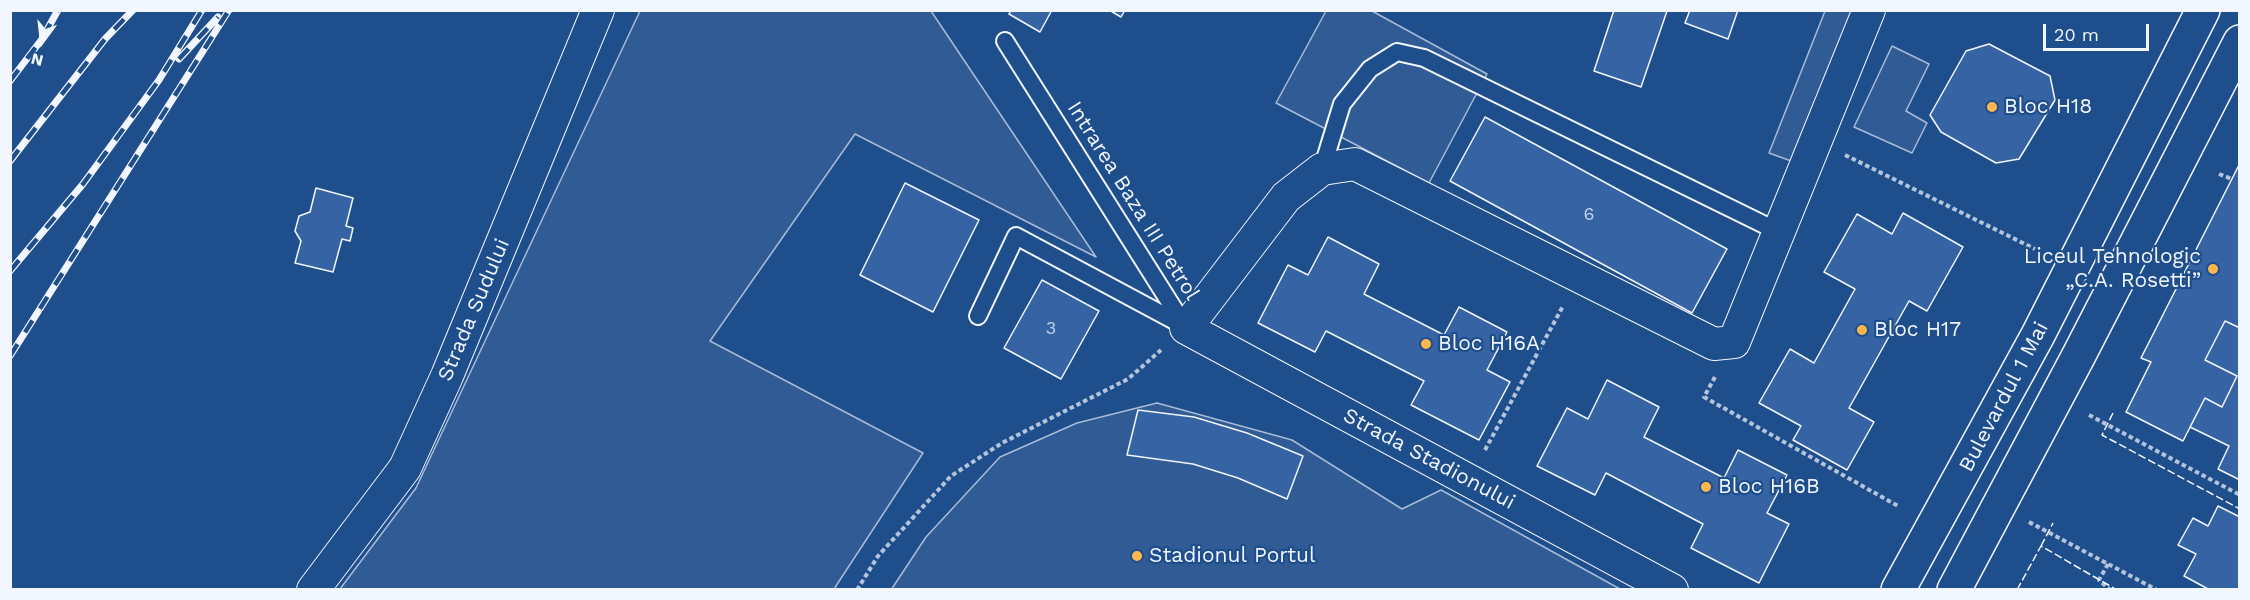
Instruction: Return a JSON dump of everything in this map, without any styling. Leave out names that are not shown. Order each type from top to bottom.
[{"type":"main road","name":"Bulevardul 1 Mai","points":[[1898,590],[2038,335],[2203,10]]},
{"type":"main road","points":[[1954,590],[2240,42]]},
{"type":"street","name":"Strada Sudului","points":[[313,590],[405,468],[447,376],[598,10]]},
{"type":"street","points":[[1186,328],[1286,196],[1322,169],[1355,164],[1714,344],[1734,342],[1869,10]]},
{"type":"street","name":"Strada Stadionului","points":[[1186,328],[1672,590]]},
{"type":"lane","name":"Intrarea Baza III Petrol","points":[[1005,41],[1186,328]]},
{"type":"lane","points":[[1322,169],[1342,104],[1370,69],[1397,52],[1424,58],[1779,232]]},
{"type":"lane","points":[[978,316],[1016,236],[1186,328]]},
{"type":"path","points":[[1816,141],[2035,249]]},
{"type":"path","points":[[2219,174],[2232,179]]},
{"type":"path","points":[[1469,480],[1579,276]]},
{"type":"path","name":"Intrarea Baza III Petrol","points":[[857,590],[878,556],[951,476],[1002,443],[1128,379],[1186,328]]},
{"type":"path","points":[[1734,342],[1704,397],[1898,506]]},
{"type":"path","points":[[2089,415],[2240,495]]},
{"type":"path","points":[[2028,521],[2157,590]]},
{"type":"path","points":[[2108,564],[2099,580],[2110,590]]},
{"type":"shaded area","points":[[640,11],[931,11],[1096,257],[855,134],[710,341],[923,453],[834,589],[340,589],[416,488]]},
{"type":"shaded area","points":[[1326,11],[1372,11],[1487,74],[1429,183],[1276,103]]},
{"type":"shaded area","points":[[1825,11],[1853,11],[1794,162],[1769,153]]},
{"type":"shaded area","points":[[1892,46],[1929,64],[1906,111],[1927,123],[1912,153],[1854,127]]},
{"type":"shaded area","points":[[1157,403],[1292,440],[1402,509],[1441,490],[1620,589],[891,590],[926,537],[1000,457],[1077,423]]},
{"type":"building","points":[[1011,10],[1052,10],[1040,32],[1009,14]]},
{"type":"building","points":[[1109,10],[1125,10],[1121,17]]},
{"type":"building","points":[[1614,10],[1667,11],[1641,87],[1594,71]]},
{"type":"building","points":[[1690,10],[1738,10],[1728,39],[1685,23]]},
{"type":"building","name":"Bloc H18","points":[[1989,44],[2050,76],[2055,100],[2019,159],[1996,163],[1941,132],[1930,115],[1966,51]]},
{"type":"building","points":[[1485,117],[1727,249],[1692,313],[1450,181]]},
{"type":"building","points":[[2240,163],[2240,328],[2225,321],[2205,360],[2237,376],[2222,407],[2205,398],[2183,441],[2126,412],[2151,362],[2141,358]]},
{"type":"building","points":[[905,183],[979,220],[933,312],[860,275]]},
{"type":"building","points":[[316,188],[353,198],[346,226],[353,228],[350,241],[342,239],[333,272],[295,263],[301,241],[295,231],[299,216],[310,212]]},
{"type":"building","name":"Bloc H17","points":[[1903,213],[1963,247],[1927,311],[1909,301],[1849,408],[1874,422],[1847,470],[1793,440],[1801,426],[1759,403],[1790,349],[1814,363],[1855,289],[1824,272],[1857,214],[1892,234]]},
{"type":"building","name":"Bloc H16A","points":[[1328,237],[1379,264],[1364,294],[1444,335],[1459,307],[1507,332],[1487,370],[1510,382],[1479,440],[1411,405],[1424,381],[1326,331],[1315,352],[1258,323],[1288,265],[1308,275]]},
{"type":"building","points":[[1042,280],[1099,311],[1061,379],[1004,348]]},
{"type":"building","points":[[2225,321],[2240,328],[2240,480],[2218,469],[2229,446],[2190,427],[2205,398],[2222,407],[2237,376],[2205,360]]},
{"type":"building","name":"Bloc H16B","points":[[1607,380],[1659,407],[1644,437],[1724,478],[1738,450],[1787,475],[1767,513],[1789,524],[1759,583],[1691,548],[1703,524],[1606,473],[1595,495],[1537,466],[1567,408],[1588,419]]},
{"type":"building","points":[[1138,410],[1194,417],[1247,433],[1303,456],[1287,499],[1238,478],[1193,464],[1127,455]]},
{"type":"building","points":[[2218,506],[2240,517],[2240,590],[2210,590],[2184,576],[2196,554],[2178,545],[2193,518],[2208,526]]},
{"type":"railway","points":[[10,81],[42,39],[58,10]]},
{"type":"railway","points":[[10,161],[105,39],[133,10]]},
{"type":"railway","points":[[10,271],[83,184],[159,80],[202,10]]},
{"type":"railway","points":[[10,356],[229,10]]},
{"type":"railway","points":[[179,59],[218,17]]},
{"type":"fence","points":[[2113,413],[2102,435],[2240,509]]},
{"type":"fence","points":[[2041,546],[2053,523]]},
{"type":"fence","points":[[2017,590],[2041,546],[2117,590]]},
{"type":"place","name":"Bloc H18","points":[[1992,107]]},
{"type":"place","name":"Liceul Tehnologic „C.A. Rosetti”","points":[[2213,269]]},
{"type":"place","name":"Bloc H17","points":[[1862,330]]},
{"type":"place","name":"Bloc H16A","points":[[1426,344]]},
{"type":"place","name":"Bloc H16B","points":[[1706,487]]},
{"type":"place","name":"Stadionul Portul","points":[[1137,556]]}]
